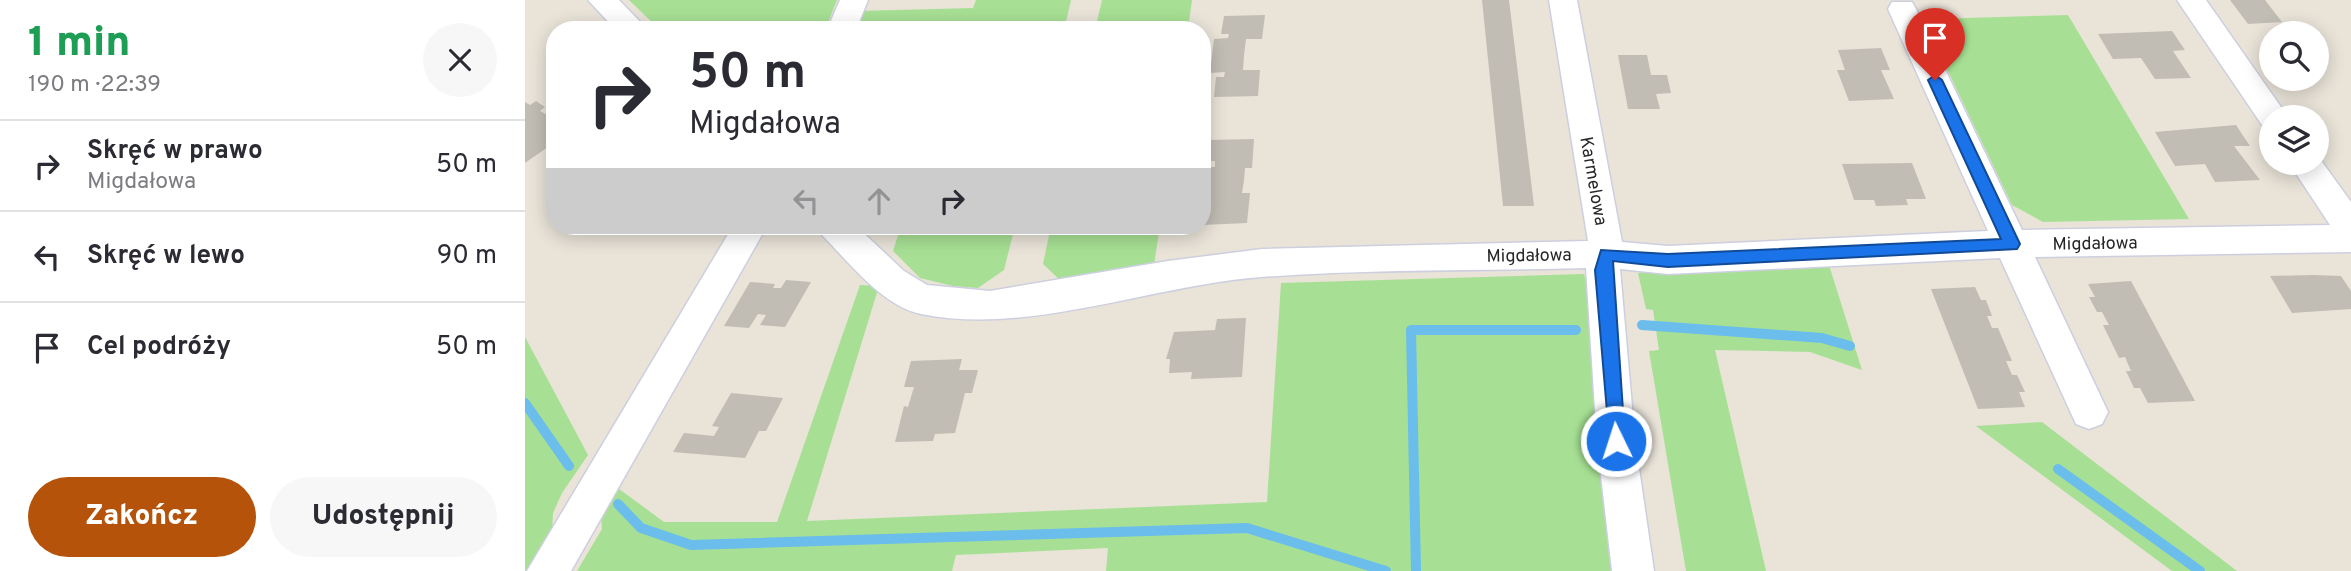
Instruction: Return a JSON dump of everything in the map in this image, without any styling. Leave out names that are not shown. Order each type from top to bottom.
[{"type":"street","points":[[602,0],[624,21]]},
{"type":"street","points":[[845,21],[854,0]]},
{"type":"street","name":"Karmelowa","points":[[1563,0],[1607,254],[1603,270],[1616,441],[1633,571]]},
{"type":"street","points":[[2191,0],[2265,105]]},
{"type":"street","points":[[1902,9],[2089,412]]},
{"type":"street","points":[[2313,175],[2351,228]]},
{"type":"street","points":[[548,571],[745,235]]},
{"type":"street","name":"Migdałowa","points":[[843,235],[892,281],[920,299],[990,306],[1107,288],[1168,275],[1262,263],[1607,254],[1668,260],[2012,244],[2351,238]]},
{"type":"green space","points":[[629,0],[837,0],[829,21],[651,21]]},
{"type":"green space","points":[[976,0],[1071,0],[1066,21],[856,21],[860,11],[973,8]]},
{"type":"green space","points":[[1102,0],[1192,0],[1189,21],[1097,21]]},
{"type":"green space","points":[[2068,15],[2189,219],[2043,222],[2012,205],[1935,44],[1938,31],[1933,19]]},
{"type":"green space","points":[[898,235],[1013,235],[1004,270],[978,288],[953,286],[920,278],[893,251]]},
{"type":"green space","points":[[1049,235],[1159,235],[1154,265],[1062,282],[1043,264]]},
{"type":"green space","points":[[1829,265],[1862,370],[1810,352],[1715,350],[1766,571],[1686,571],[1649,351],[1659,350],[1653,310],[1646,309],[1638,273]]},
{"type":"green space","points":[[1584,274],[1592,310],[1618,571],[1106,571],[1108,548],[956,555],[952,571],[577,571],[602,529],[600,502],[611,483],[664,522],[777,522],[860,285],[879,286],[807,521],[1267,502],[1281,283]]},
{"type":"green space","points":[[525,337],[588,455],[562,493],[553,513],[552,535],[531,571],[525,571]]},
{"type":"green space","points":[[2042,422],[2237,571],[2172,571],[1976,426]]},
{"type":"building","points":[[1482,0],[1509,0],[1534,206],[1503,206]]},
{"type":"building","points":[[2230,0],[2265,0],[2281,21],[2259,21],[2259,23],[2248,24]]},
{"type":"building","points":[[1265,15],[1262,39],[1246,39],[1244,55],[1243,70],[1260,70],[1258,96],[1214,97],[1216,77],[1224,77],[1225,72],[1211,73],[1214,39],[1228,38],[1229,34],[1221,34],[1224,16]]},
{"type":"building","points":[[2172,31],[2185,50],[2173,51],[2191,78],[2155,79],[2141,58],[2113,59],[2098,34]]},
{"type":"building","points":[[1881,48],[1890,70],[1881,70],[1894,99],[1849,101],[1837,70],[1845,70],[1838,50]]},
{"type":"building","points":[[1618,55],[1647,55],[1651,75],[1667,75],[1671,93],[1656,94],[1660,109],[1628,109]]},
{"type":"building","points":[[536,101],[545,107],[540,111],[546,114],[546,148],[525,163],[525,102],[530,105]]},
{"type":"building","points":[[2236,125],[2250,146],[2234,146],[2260,180],[2215,182],[2205,164],[2175,166],[2155,132]]},
{"type":"building","points":[[1254,139],[1252,168],[1245,168],[1242,193],[1250,193],[1247,223],[1211,225],[1211,167],[1215,167],[1215,161],[1211,161],[1211,140]]},
{"type":"building","points":[[1912,163],[1926,199],[1906,199],[1908,205],[1876,206],[1874,200],[1854,200],[1842,164]]},
{"type":"building","points":[[2270,276],[2341,276],[2351,291],[2351,309],[2292,313]]},
{"type":"building","points":[[786,280],[811,282],[785,327],[760,325],[766,315],[758,314],[749,328],[724,326],[750,282],[775,284],[773,288],[781,288]]},
{"type":"building","points":[[2131,281],[2195,401],[2148,403],[2140,388],[2134,388],[2126,371],[2131,371],[2125,357],[2119,358],[2103,325],[2109,325],[2102,312],[2097,312],[2089,297],[2095,297],[2088,284]]},
{"type":"building","points":[[1975,287],[1981,300],[1986,300],[1992,316],[1987,316],[1992,328],[1998,328],[2012,361],[2006,361],[2012,375],[2017,375],[2025,392],[2019,392],[2025,407],[1978,409],[1931,289]]},
{"type":"building","points":[[1246,318],[1242,377],[1191,379],[1192,372],[1169,373],[1170,359],[1166,359],[1174,332],[1215,330],[1217,319]]},
{"type":"building","points":[[962,359],[959,370],[978,370],[972,393],[965,393],[955,433],[935,434],[933,441],[895,442],[904,406],[908,407],[914,387],[904,387],[911,361]]},
{"type":"building","points":[[731,393],[783,398],[766,431],[759,431],[745,458],[673,452],[684,433],[714,436],[719,427],[712,426]]},
{"type":"waterway","points":[[1642,325],[1822,338],[1850,346]]},
{"type":"waterway","points":[[1416,571],[1411,330],[1576,330]]},
{"type":"waterway","points":[[525,403],[569,466]]},
{"type":"waterway","points":[[2058,469],[2200,571]]},
{"type":"waterway","points":[[618,504],[641,528],[691,545],[1247,528],[1386,571]]},
{"type":"route","points":[[1616,441],[1603,270],[1607,254],[1668,260],[2012,244],[1935,80]]}]
